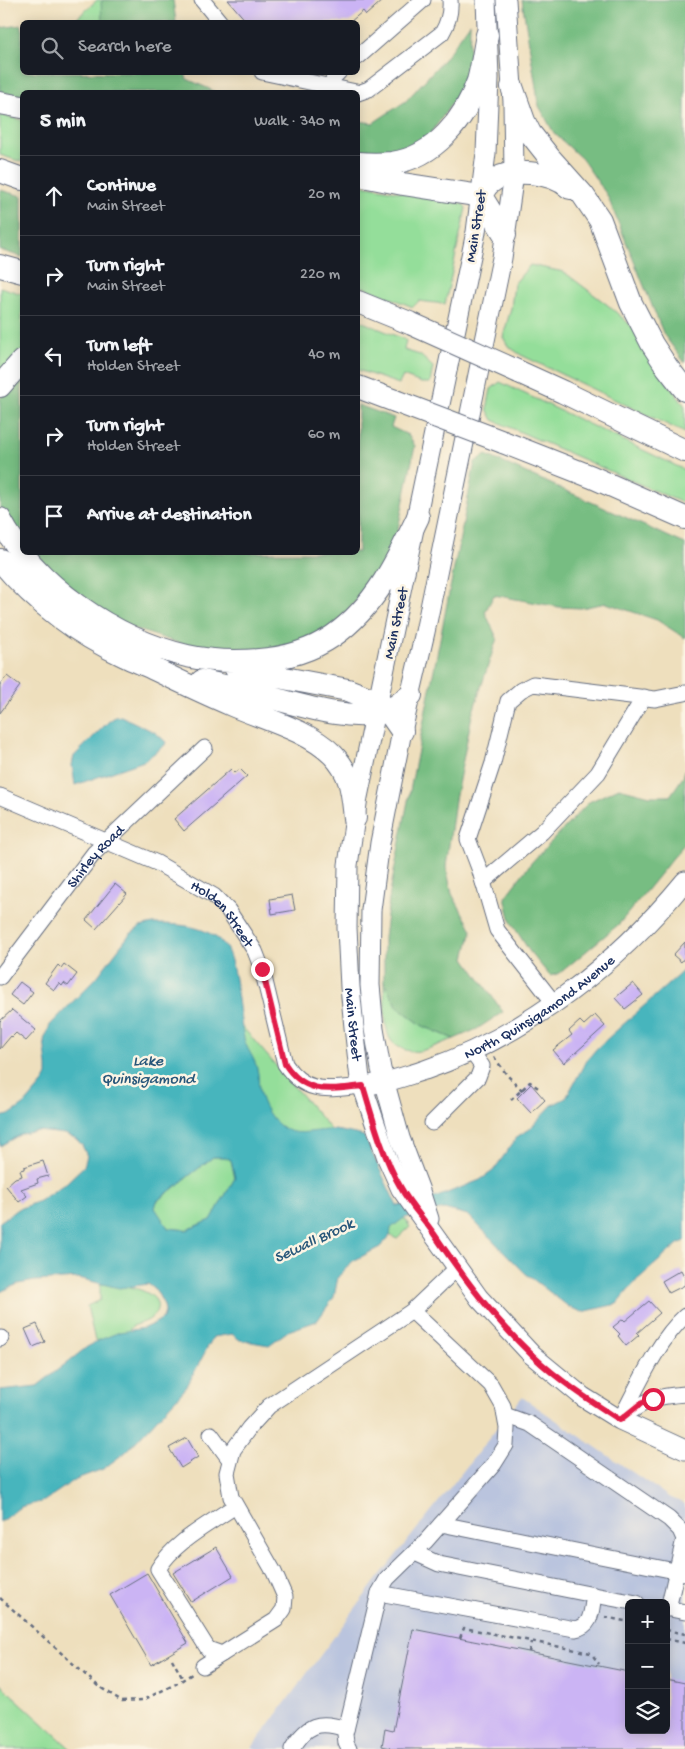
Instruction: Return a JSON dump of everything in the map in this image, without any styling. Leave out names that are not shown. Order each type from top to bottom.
[{"type":"highway","points":[[360,164],[393,162],[407,159],[425,151],[453,127],[472,96],[478,79],[487,35]]},
{"type":"highway","points":[[512,87],[530,133],[584,195],[600,220],[631,303],[652,344],[685,390]]},
{"type":"highway","points":[[0,104],[20,107]]},
{"type":"highway","points":[[0,171],[20,178]]},
{"type":"highway","points":[[480,196],[489,183],[500,177],[533,173],[549,175],[559,179],[592,209]]},
{"type":"highway","points":[[360,175],[480,196],[505,235]]},
{"type":"highway","points":[[0,266],[20,271]]},
{"type":"highway","points":[[360,303],[412,324],[563,392],[685,452]]},
{"type":"highway","points":[[0,386],[20,364]]},
{"type":"highway","points":[[360,388],[592,477],[685,518]]},
{"type":"highway","points":[[360,392],[388,399]]},
{"type":"highway","points":[[189,656],[241,661],[272,659],[289,656],[321,643],[345,627],[380,588],[393,568],[418,517]]},
{"type":"highway","points":[[0,519],[20,550]]},
{"type":"highway","points":[[24,555],[67,597],[97,618],[142,642],[257,674],[348,690],[381,709],[402,731]]},
{"type":"highway","points":[[0,560],[22,584],[58,617],[100,643],[124,656],[309,738],[324,747],[348,774],[355,818]]},
{"type":"highway","points":[[145,665],[179,676],[259,694],[309,708],[352,714],[381,709],[411,695]]},
{"type":"main road","name":"Main Street","points":[[486,0],[489,78],[486,153],[476,232],[381,709],[355,818],[348,865],[347,928],[350,995],[358,1061],[363,1086],[387,1158],[410,1188],[433,1232],[457,1268],[494,1316],[532,1355],[583,1397],[620,1420],[685,1450]]},
{"type":"main road","name":"Main Street","points":[[410,1188],[400,1138],[384,1083],[374,1029],[370,985],[371,910],[380,843],[402,731],[492,310],[505,235],[514,174],[512,87],[506,0]]},
{"type":"main road","name":"North Quinsigamond Avenue","points":[[363,1086],[384,1083],[444,1063],[526,1022],[598,970],[623,948],[668,902],[685,881]]},
{"type":"street","points":[[202,0],[218,20]]},
{"type":"street","points":[[360,55],[423,0]]},
{"type":"street","points":[[360,92],[369,89],[442,33],[448,22],[450,0]]},
{"type":"street","points":[[275,75],[341,90]]},
{"type":"street","points":[[330,88],[336,75]]},
{"type":"street","points":[[554,1003],[515,956],[497,930],[468,839],[493,763],[508,701],[521,690],[533,684],[656,698],[685,693]]},
{"type":"street","points":[[483,882],[542,832],[598,773],[644,697]]},
{"type":"street","name":"Shirley Road","points":[[0,976],[94,853],[205,748]]},
{"type":"street","name":"Holden Street","points":[[0,796],[157,863],[214,896],[228,910],[255,951],[262,969],[285,1064],[293,1076],[314,1088],[329,1089],[363,1086]]},
{"type":"street","points":[[432,1123],[478,1077],[482,1066],[471,1051]]},
{"type":"street","points":[[203,1666],[276,1620],[284,1610],[286,1597],[274,1572],[230,1497],[227,1473],[233,1450],[269,1406],[412,1311],[457,1268]]},
{"type":"street","points":[[349,1749],[346,1743],[346,1729],[378,1593],[387,1579],[415,1553],[494,1464],[506,1445],[507,1428],[503,1406],[491,1386],[412,1311]]},
{"type":"street","points":[[620,1420],[655,1356],[669,1334],[685,1316]]},
{"type":"street","points":[[620,1420],[640,1404],[653,1399],[685,1394]]},
{"type":"street","points":[[505,1415],[527,1422],[669,1519],[680,1530],[684,1539],[681,1572],[670,1600]]},
{"type":"street","points":[[212,1434],[230,1460]]},
{"type":"street","points":[[222,1654],[208,1649],[158,1569],[166,1556],[182,1542],[235,1506]]},
{"type":"street","points":[[441,1524],[681,1572]]},
{"type":"street","points":[[415,1553],[439,1564],[625,1601]]},
{"type":"street","points":[[378,1593],[575,1629],[583,1628],[589,1622],[594,1595]]},
{"type":"street","points":[[670,1609],[685,1612]]},
{"type":"street","points":[[292,1749],[308,1729],[319,1724],[331,1724],[346,1729]]},
{"type":"path","points":[[494,1057],[507,1075],[523,1091]]},
{"type":"path","points":[[511,1100],[523,1091],[530,1082],[541,1090]]},
{"type":"path","points":[[0,1598],[98,1686],[122,1701],[143,1700],[184,1679],[203,1666]]},
{"type":"path","points":[[603,1616],[625,1621]]},
{"type":"path","points":[[672,1625],[670,1631],[685,1634]]},
{"type":"path","points":[[460,1638],[464,1628],[592,1653],[599,1664]]},
{"type":"path","points":[[670,1640],[685,1643]]},
{"type":"path","points":[[529,1652],[531,1642]]},
{"type":"path","points":[[172,1658],[184,1679]]},
{"type":"shaded area","points":[[522,1397],[669,1497],[685,1504],[685,1749],[251,1749],[374,1583]]},
{"type":"green space","points":[[97,0],[137,0],[114,20],[75,20]]},
{"type":"green space","points":[[104,0],[173,0],[176,20],[102,20],[101,2]]},
{"type":"green space","points":[[522,0],[685,0],[685,363],[664,335],[607,195],[582,159],[554,133],[539,106]]},
{"type":"green space","points":[[470,23],[469,70],[452,103],[427,139],[399,150],[360,154],[360,121],[373,123],[406,101],[445,58]]},
{"type":"green space","points":[[20,25],[20,75],[186,75],[187,79],[212,90],[20,90],[20,96],[0,92],[0,28]]},
{"type":"green space","points":[[0,115],[20,120],[20,161],[0,155]]},
{"type":"green space","points":[[360,184],[463,204],[466,208],[445,304],[419,301],[413,307],[360,286]]},
{"type":"green space","points":[[0,190],[20,195],[20,256],[0,250]]},
{"type":"green space","points":[[530,265],[564,272],[609,306],[635,329],[666,381],[685,406],[685,433],[521,355],[508,346],[503,337],[511,308],[514,284]]},
{"type":"green space","points":[[0,287],[20,293],[20,358],[0,376]]},
{"type":"green space","points":[[360,321],[406,340],[404,350],[420,355],[433,367],[430,383],[421,383],[403,376],[399,384],[360,371]]},
{"type":"green space","points":[[20,375],[20,543],[0,508],[0,399]]},
{"type":"green space","points":[[500,382],[685,470],[685,504],[493,420],[487,409],[491,389]]},
{"type":"green space","points":[[360,406],[394,418],[391,427],[408,435],[415,446],[398,529],[389,553],[375,580],[330,630],[290,650],[219,656],[116,623],[30,555],[360,555]]},
{"type":"green space","points":[[486,455],[685,544],[685,638],[657,620],[606,603],[581,608],[559,607],[494,595],[485,612],[497,638],[472,715],[455,800],[446,867],[452,894],[472,930],[465,958],[503,1012],[477,1029],[454,1039],[423,1026],[398,1007],[384,982],[384,938],[390,892],[475,462]]},
{"type":"green space","points":[[685,770],[685,843],[619,924],[560,973],[550,976],[530,952],[511,922],[505,897],[531,863],[589,802],[619,788],[650,796],[670,796],[683,777]]},
{"type":"green space","points":[[384,982],[398,1007],[423,1026],[454,1039],[420,1051],[403,1049],[391,1041],[386,1025]]},
{"type":"green space","points":[[221,1002],[397,1206],[410,1227],[397,1239],[372,1226],[264,1123]]},
{"type":"green space","points":[[213,1157],[225,1157],[231,1160],[235,1178],[211,1220],[187,1230],[168,1228],[154,1208],[157,1201]]},
{"type":"green space","points":[[106,1283],[142,1290],[156,1300],[157,1307],[152,1317],[133,1326],[125,1334],[95,1341],[87,1306],[100,1300],[100,1285]]},
{"type":"green space","points":[[0,1684],[71,1749],[0,1749]]},
{"type":"water","points":[[121,716],[156,733],[166,742],[165,745],[144,761],[75,785],[72,765],[74,756],[108,722],[115,717]]},
{"type":"water","name":"Lake Quinsigamond","points":[[153,924],[193,927],[203,930],[220,940],[226,948],[232,966],[244,1038],[256,1065],[260,1094],[264,1106],[280,1126],[290,1131],[302,1133],[334,1130],[364,1136],[397,1206],[437,1197],[480,1180],[493,1171],[518,1136],[530,1129],[552,1105],[566,1098],[586,1061],[597,1048],[685,969],[685,1241],[678,1244],[637,1280],[617,1304],[582,1312],[569,1307],[525,1273],[468,1215],[444,1209],[404,1218],[391,1228],[390,1236],[380,1247],[353,1261],[338,1277],[334,1297],[317,1321],[288,1331],[269,1345],[240,1340],[232,1334],[213,1337],[186,1388],[127,1451],[103,1469],[76,1479],[44,1501],[20,1507],[0,1522],[0,1390],[37,1386],[87,1347],[120,1332],[144,1328],[163,1318],[165,1312],[164,1305],[156,1290],[148,1284],[119,1288],[78,1278],[18,1284],[0,1292],[0,1222],[16,1210],[39,1201],[66,1183],[84,1166],[87,1156],[82,1145],[75,1138],[65,1134],[38,1131],[21,1134],[0,1146],[0,1117],[9,1115],[25,1104],[43,1083],[47,1075],[44,1040],[50,1025],[97,977],[129,935],[140,927]],"holes":[[[213,1157],[225,1157],[231,1160],[235,1178],[211,1220],[187,1230],[168,1228],[155,1208],[157,1201]]]},
{"type":"building","points":[[228,0],[383,0],[366,15],[363,11],[352,20],[245,20]]},
{"type":"building","points":[[7,676],[20,686],[0,713],[0,685]]},
{"type":"building","points":[[231,769],[235,773],[240,769],[247,776],[184,831],[174,819]]},
{"type":"building","points":[[115,884],[127,894],[96,929],[86,920]]},
{"type":"building","points":[[292,895],[295,910],[272,914],[270,899]]},
{"type":"building","points":[[685,942],[685,957],[681,962],[673,955]]},
{"type":"building","points":[[64,964],[77,974],[68,986],[64,983],[62,986],[59,983],[54,990],[45,983],[58,965],[61,968]]},
{"type":"building","points":[[20,982],[33,992],[23,1005],[10,995]]},
{"type":"building","points":[[633,983],[643,995],[625,1009],[615,998]]},
{"type":"building","points":[[12,1010],[36,1030],[26,1041],[16,1033],[0,1049],[0,1021]]},
{"type":"building","points":[[595,1015],[605,1026],[564,1063],[553,1050],[572,1035],[569,1031],[580,1021],[584,1025]]},
{"type":"building","points":[[531,1084],[545,1100],[531,1113],[517,1098]]},
{"type":"building","points":[[43,1161],[48,1176],[37,1179],[38,1183],[21,1189],[27,1196],[19,1202],[6,1186],[15,1178],[22,1176],[20,1170],[24,1169],[24,1167]]},
{"type":"building","points":[[681,1270],[685,1278],[685,1285],[669,1293],[662,1281]]},
{"type":"building","points":[[649,1301],[660,1313],[637,1333],[639,1335],[626,1346],[618,1336],[620,1334],[613,1327],[623,1319],[625,1321]]},
{"type":"building","points":[[37,1324],[45,1342],[33,1347],[25,1329]]},
{"type":"building","points":[[187,1438],[198,1457],[181,1468],[169,1448]]},
{"type":"building","points":[[216,1547],[233,1576],[191,1602],[173,1573]]},
{"type":"building","points":[[147,1573],[188,1643],[151,1665],[110,1595]]},
{"type":"building","points":[[413,1629],[625,1671],[625,1734],[670,1734],[670,1680],[685,1683],[685,1749],[389,1749],[382,1746],[385,1729],[393,1731]]},
{"type":"route","points":[[262,969],[271,1013],[285,1064],[293,1076],[314,1088],[329,1089],[363,1086],[387,1158],[401,1189],[494,1316],[532,1355],[562,1380],[583,1397],[620,1420],[640,1404],[653,1399]]},
{"type":"water label","name":"Sewall Brook","points":[[313,1239]]}]
